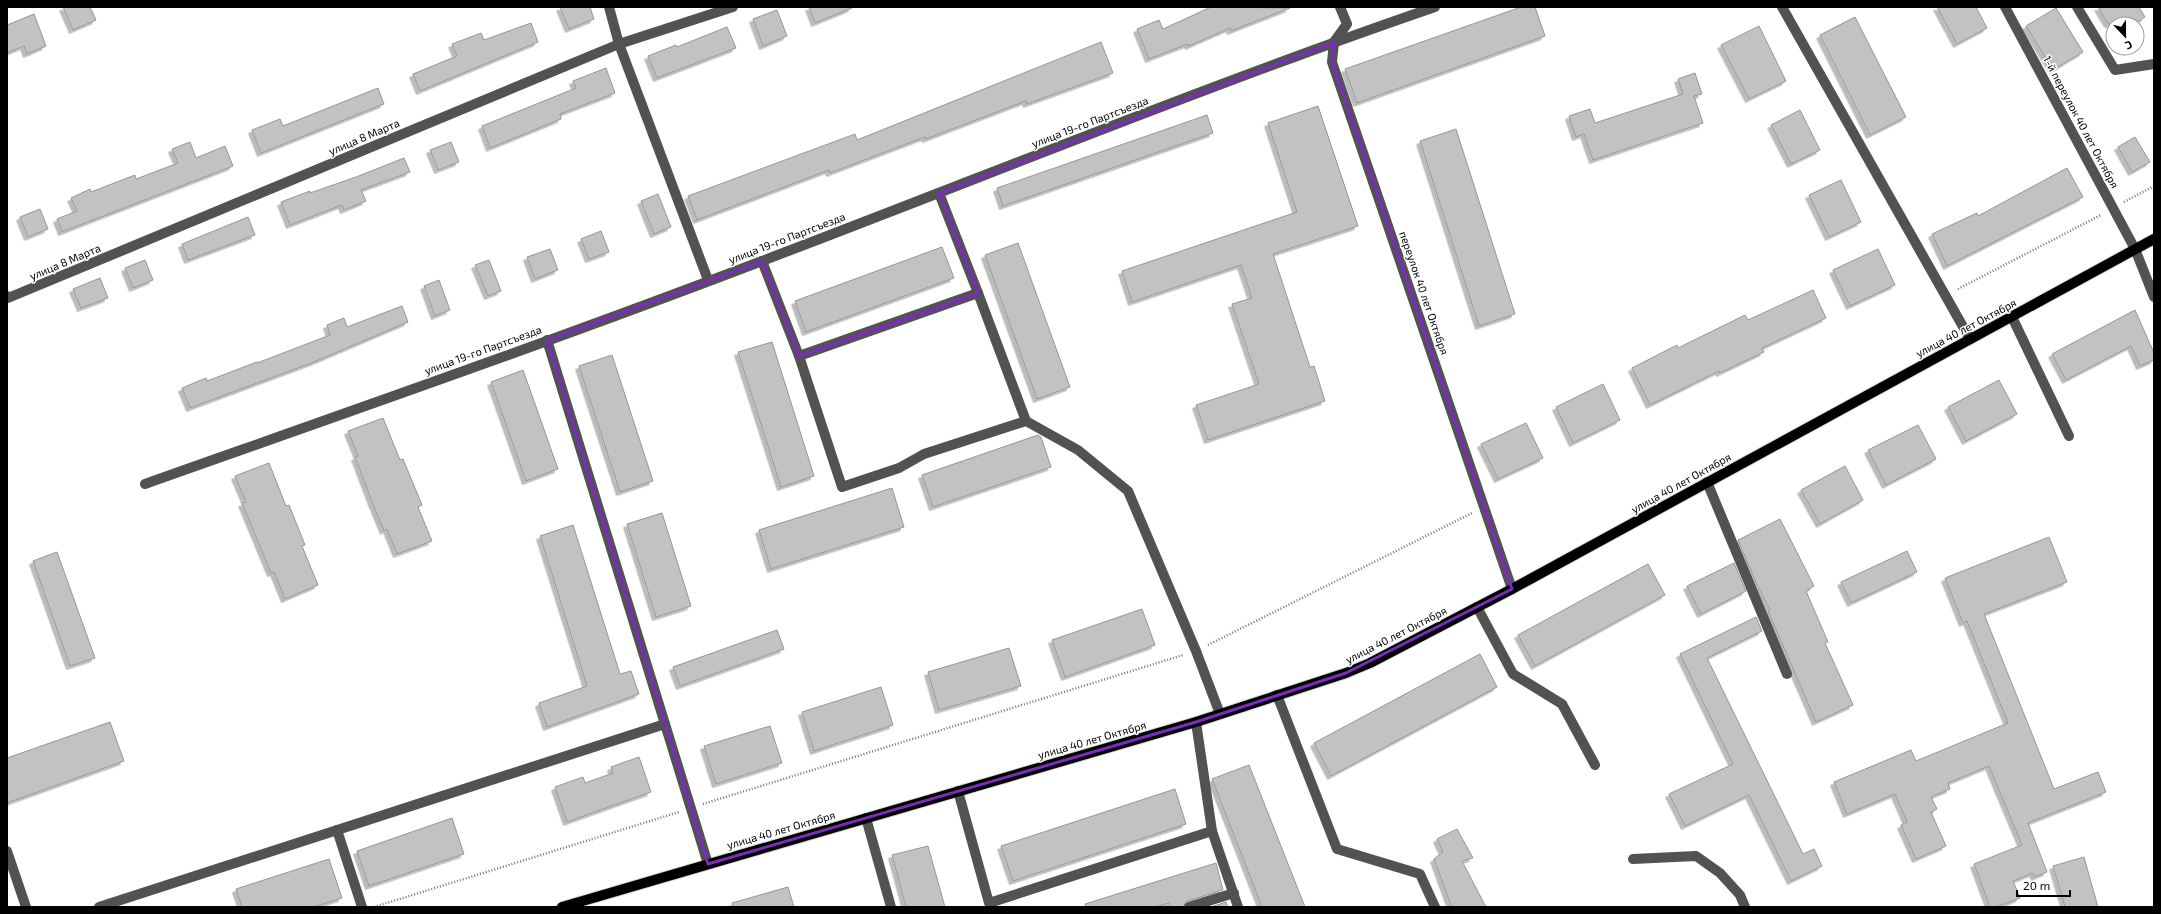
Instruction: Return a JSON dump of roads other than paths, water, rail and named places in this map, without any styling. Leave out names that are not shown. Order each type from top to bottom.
[{"type":"main road","name":"улица 40 лет Октября","points":[[562,907],[1196,722],[1346,674],[1512,589],[2154,238]]},
{"type":"street","points":[[609,7],[619,44],[708,280]]},
{"type":"street","name":"улица 8 Марта","points":[[8,297],[619,44],[733,7]]},
{"type":"street","name":"переулок 40 лет Октября","points":[[1340,7],[1346,24],[1334,42],[1332,62],[1512,589]]},
{"type":"street","name":"улица 19-го Партсъезда","points":[[145,484],[547,340],[762,261],[1334,42],[1435,7]]},
{"type":"street","points":[[1782,7],[1970,339]]},
{"type":"street","name":"1-й переулок 40 лет Октября","points":[[2005,7],[2135,249],[2154,297]]},
{"type":"street","points":[[2077,7],[2115,70],[2154,64]]},
{"type":"street","points":[[939,193],[1026,421],[1078,450],[1128,490],[1196,651],[1220,714]]},
{"type":"street","points":[[762,261],[799,356],[842,487],[899,468],[924,454],[1026,421]]},
{"type":"street","points":[[799,356],[978,293]]},
{"type":"street","points":[[2012,317],[2069,436]]},
{"type":"street","points":[[547,340],[708,864]]},
{"type":"street","points":[[1707,482],[1787,674]]},
{"type":"street","points":[[1477,607],[1513,674],[1562,704],[1595,765]]},
{"type":"street","points":[[1277,696],[1337,849],[1420,874],[1435,907]]},
{"type":"street","points":[[1196,722],[1212,831],[1238,907]]},
{"type":"street","points":[[99,907],[665,724]]},
{"type":"street","points":[[958,791],[989,902],[1212,831]]},
{"type":"street","points":[[866,818],[891,907]]},
{"type":"street","points":[[337,830],[362,907]]},
{"type":"street","points":[[7,851],[26,907]]},
{"type":"street","points":[[1633,859],[1696,856],[1720,873],[1740,894],[1745,907]]},
{"type":"street","points":[[1189,907],[1234,893]]}]
